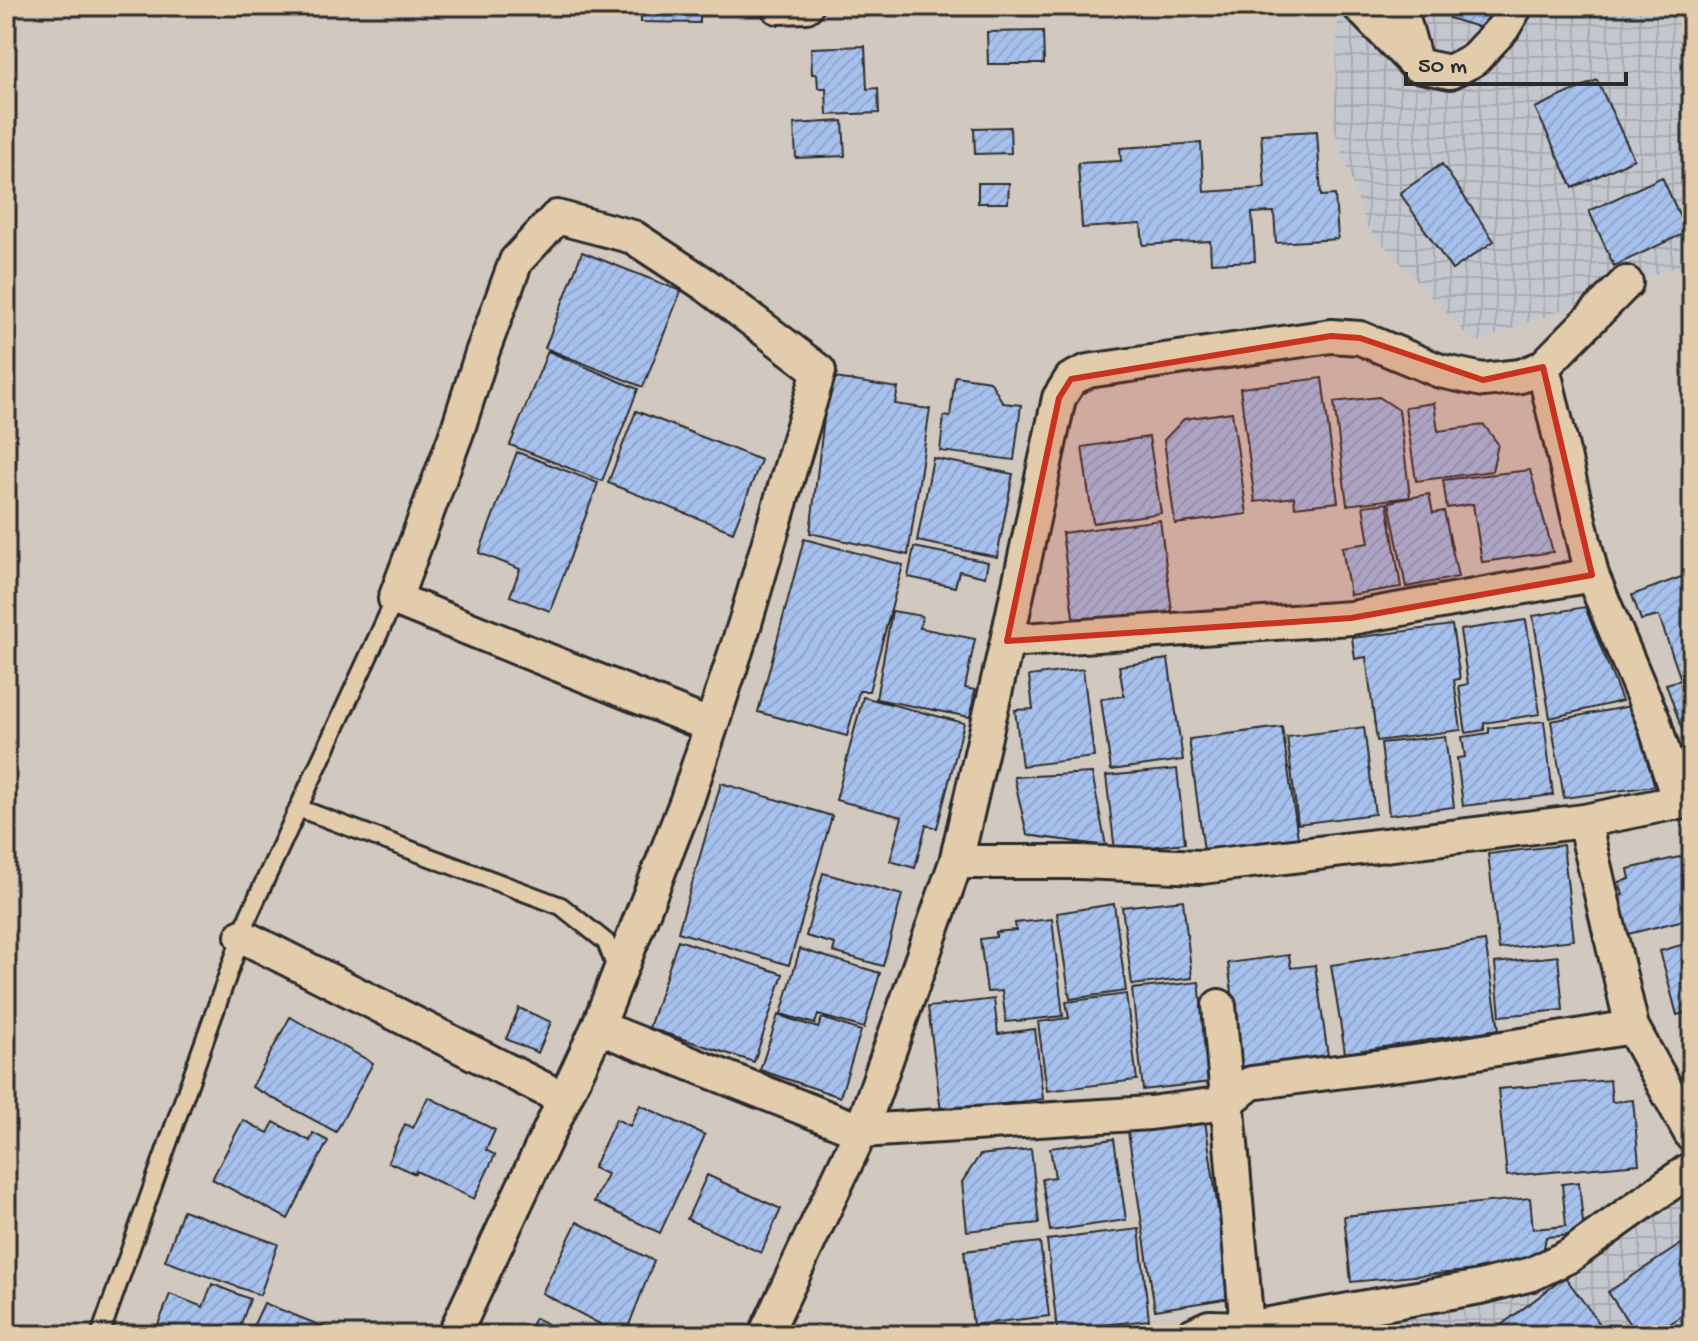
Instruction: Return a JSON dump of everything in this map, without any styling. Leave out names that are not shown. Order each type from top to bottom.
[{"type":"street","points":[[1359,6],[1416,65],[1450,72],[1473,60],[1503,28],[1516,6]]},
{"type":"street","points":[[1403,6],[1403,18],[1416,65]]},
{"type":"street","points":[[454,1335],[598,1027],[687,800],[745,623],[819,371],[706,285],[633,237],[557,217],[516,261],[395,599],[711,726]]},
{"type":"street","points":[[765,1335],[861,1131],[956,862],[1059,398],[1071,379],[1088,371],[1331,336],[1360,338],[1440,371],[1483,380],[1521,376],[1543,367],[1626,283]]},
{"type":"street","points":[[956,862],[1079,862],[1202,867],[1584,821],[1685,801],[1592,575],[1543,367]]},
{"type":"street","points":[[1007,641],[1351,618],[1592,575]]},
{"type":"street","points":[[1584,821],[1632,1027],[1692,1136]]},
{"type":"street","points":[[242,936],[564,1099]]},
{"type":"street","points":[[1219,1006],[1247,1328]]},
{"type":"street","points":[[598,1027],[861,1131],[1150,1113],[1226,1103],[1251,1083],[1422,1061],[1632,1027]]},
{"type":"street","points":[[1191,1334],[1209,1327],[1247,1328],[1480,1287],[1532,1274],[1569,1256],[1692,1168]]},
{"type":"lane","points":[[100,1335],[242,936],[395,599]]},
{"type":"lane","points":[[298,808],[561,906],[606,942],[618,974]]},
{"type":"highlighted area","points":[[1331,336],[1360,338],[1483,380],[1543,367],[1592,575],[1351,618],[1007,641],[1059,398],[1071,379]]},
{"type":"shaded area","points":[[1338,6],[1692,6],[1692,261],[1474,343],[1367,227],[1334,128]]},
{"type":"shaded area","points":[[1692,1168],[1692,1335],[1192,1335],[1532,1274]]},
{"type":"building","points":[[641,6],[700,6],[700,23],[641,22]]},
{"type":"building","points":[[1452,6],[1495,6],[1488,30],[1449,18]]},
{"type":"building","points":[[1043,31],[1044,64],[988,64],[987,32]]},
{"type":"building","points":[[865,46],[867,89],[878,88],[879,113],[827,115],[826,88],[818,88],[817,74],[812,74],[811,48]]},
{"type":"building","points":[[1597,80],[1634,159],[1573,188],[1535,108]]},
{"type":"building","points":[[843,121],[845,156],[796,158],[794,124]]},
{"type":"building","points":[[1010,127],[1011,153],[975,154],[974,128]]},
{"type":"building","points":[[1317,131],[1321,196],[1335,195],[1338,239],[1276,243],[1274,212],[1252,213],[1255,261],[1211,263],[1210,241],[1143,245],[1141,224],[1082,228],[1078,163],[1121,161],[1120,148],[1201,143],[1204,192],[1265,188],[1261,134]]},
{"type":"building","points":[[1442,164],[1494,241],[1452,270],[1400,193]]},
{"type":"building","points":[[1662,177],[1687,232],[1614,266],[1589,211]]},
{"type":"building","points":[[978,183],[1009,183],[1008,203],[978,203]]},
{"type":"building","points":[[582,252],[681,291],[643,387],[545,348]]},
{"type":"building","points":[[548,351],[638,389],[602,481],[510,445]]},
{"type":"building","points":[[955,376],[990,381],[1003,403],[1021,405],[1014,460],[940,451],[944,416],[950,417]]},
{"type":"building","points":[[829,377],[898,388],[895,404],[930,409],[908,555],[810,533]]},
{"type":"building","points":[[1322,378],[1338,502],[1295,507],[1294,497],[1255,502],[1240,388]]},
{"type":"building","points":[[1379,397],[1399,410],[1410,497],[1347,505],[1334,402]]},
{"type":"building","points":[[1434,403],[1438,431],[1484,425],[1498,444],[1492,471],[1416,481],[1405,407]]},
{"type":"building","points":[[636,411],[761,460],[733,532],[608,483]]},
{"type":"building","points":[[1232,412],[1247,514],[1175,524],[1164,440],[1184,419]]},
{"type":"building","points":[[1149,437],[1161,513],[1093,523],[1082,447]]},
{"type":"building","points":[[517,452],[598,483],[550,611],[510,596],[520,569],[479,553]]},
{"type":"building","points":[[933,458],[1013,474],[997,557],[917,541]]},
{"type":"building","points":[[1530,470],[1553,552],[1482,562],[1473,504],[1447,508],[1443,480]]},
{"type":"building","points":[[1429,494],[1433,513],[1444,511],[1458,577],[1406,587],[1389,502]]},
{"type":"building","points":[[1387,503],[1401,587],[1350,595],[1342,547],[1369,543],[1363,506]]},
{"type":"building","points":[[1160,520],[1172,611],[1074,624],[1062,533]]},
{"type":"building","points":[[804,539],[903,565],[869,691],[859,691],[847,736],[758,712]]},
{"type":"building","points":[[914,547],[988,562],[985,577],[959,571],[955,587],[908,577]]},
{"type":"building","points":[[1692,573],[1692,733],[1684,735],[1666,684],[1681,680],[1659,616],[1641,620],[1632,595]]},
{"type":"building","points":[[1585,607],[1622,701],[1550,718],[1533,616]]},
{"type":"building","points":[[892,611],[922,616],[920,628],[975,639],[965,688],[975,690],[970,717],[876,699]]},
{"type":"building","points":[[1526,620],[1540,714],[1484,723],[1484,730],[1466,733],[1459,686],[1468,684],[1460,630]]},
{"type":"building","points":[[1452,625],[1460,679],[1454,680],[1461,730],[1377,741],[1366,657],[1355,659],[1352,638]]},
{"type":"building","points":[[1168,659],[1183,760],[1111,770],[1101,699],[1124,696],[1119,666]]},
{"type":"building","points":[[1083,669],[1094,757],[1022,766],[1015,710],[1033,709],[1029,676]]},
{"type":"building","points":[[863,697],[964,723],[937,828],[926,825],[915,868],[890,861],[902,817],[836,800]]},
{"type":"building","points":[[1631,706],[1655,786],[1564,798],[1551,721]]},
{"type":"building","points":[[1544,721],[1553,795],[1463,806],[1457,758],[1465,757],[1462,737],[1489,733],[1489,728]]},
{"type":"building","points":[[1282,727],[1298,838],[1204,851],[1189,739]]},
{"type":"building","points":[[1364,727],[1375,814],[1298,824],[1287,737]]},
{"type":"building","points":[[1445,736],[1454,807],[1389,815],[1381,743]]},
{"type":"building","points":[[1177,769],[1185,843],[1115,851],[1106,776]]},
{"type":"building","points":[[1092,773],[1106,846],[1027,835],[1014,777]]},
{"type":"building","points":[[721,783],[832,816],[789,965],[678,932]]},
{"type":"building","points":[[1563,845],[1574,940],[1499,949],[1488,854]]},
{"type":"building","points":[[1692,854],[1692,918],[1624,935],[1615,897],[1623,895],[1619,882],[1630,879],[1628,869]]},
{"type":"building","points":[[823,873],[902,895],[883,966],[833,952],[835,944],[806,936]]},
{"type":"building","points":[[1183,900],[1192,978],[1132,985],[1122,907]]},
{"type":"building","points":[[1114,904],[1126,991],[1070,999],[1057,913]]},
{"type":"building","points":[[1052,919],[1063,1016],[1006,1022],[1002,991],[987,992],[980,939],[996,937],[996,932],[1016,930],[1015,923]]},
{"type":"building","points":[[678,940],[783,974],[754,1062],[649,1028]]},
{"type":"building","points":[[1485,941],[1499,1029],[1345,1053],[1331,965]]},
{"type":"building","points":[[1692,942],[1692,1011],[1677,1015],[1660,951]]},
{"type":"building","points":[[800,949],[880,973],[864,1028],[818,1015],[815,1024],[781,1014]]},
{"type":"building","points":[[1289,955],[1291,968],[1315,965],[1328,1056],[1242,1067],[1228,963]]},
{"type":"building","points":[[1558,956],[1563,1010],[1500,1016],[1495,963]]},
{"type":"building","points":[[1199,982],[1210,1082],[1143,1090],[1132,989]]},
{"type":"building","points":[[1126,994],[1137,1080],[1047,1091],[1038,1022],[1069,1018],[1066,1002]]},
{"type":"building","points":[[994,999],[998,1034],[1035,1029],[1043,1099],[941,1112],[928,1007]]},
{"type":"building","points":[[519,1008],[551,1022],[538,1053],[506,1039]]},
{"type":"building","points":[[778,1015],[818,1028],[822,1018],[861,1031],[840,1097],[760,1070]]},
{"type":"building","points":[[290,1017],[373,1063],[336,1132],[252,1087]]},
{"type":"building","points":[[1610,1080],[1612,1102],[1633,1100],[1639,1164],[1507,1176],[1498,1089]]},
{"type":"building","points":[[428,1097],[495,1130],[486,1150],[495,1155],[474,1199],[416,1171],[415,1174],[388,1162],[405,1124],[413,1128]]},
{"type":"building","points":[[640,1105],[705,1135],[660,1233],[594,1202],[607,1174],[593,1168],[616,1119],[630,1126]]},
{"type":"building","points":[[243,1120],[268,1133],[274,1122],[310,1141],[313,1133],[328,1141],[288,1219],[212,1179]]},
{"type":"building","points":[[1205,1121],[1231,1298],[1155,1310],[1128,1132]]},
{"type":"building","points":[[1114,1139],[1126,1220],[1050,1231],[1042,1179],[1055,1177],[1050,1148]]},
{"type":"building","points":[[1031,1149],[1039,1223],[967,1231],[962,1182],[980,1155]]},
{"type":"building","points":[[707,1175],[781,1209],[761,1253],[687,1219]]},
{"type":"building","points":[[1579,1182],[1584,1234],[1546,1237],[1541,1264],[1351,1282],[1344,1216],[1530,1198],[1533,1229],[1566,1226],[1562,1184]]},
{"type":"building","points":[[183,1210],[278,1244],[260,1295],[165,1261]]},
{"type":"building","points":[[577,1222],[654,1261],[625,1335],[542,1293]]},
{"type":"building","points":[[1139,1229],[1149,1320],[1057,1330],[1047,1240]]},
{"type":"building","points":[[1692,1237],[1692,1309],[1653,1335],[1637,1335],[1608,1292]]},
{"type":"building","points":[[1040,1242],[1049,1316],[973,1325],[964,1251]]},
{"type":"building","points":[[1565,1277],[1608,1335],[1488,1335]]},
{"type":"building","points":[[212,1284],[250,1299],[237,1335],[154,1335],[170,1294],[203,1307]]},
{"type":"building","points":[[264,1303],[344,1335],[249,1335]]},
{"type":"building","points":[[535,1318],[570,1335],[526,1335]]}]
